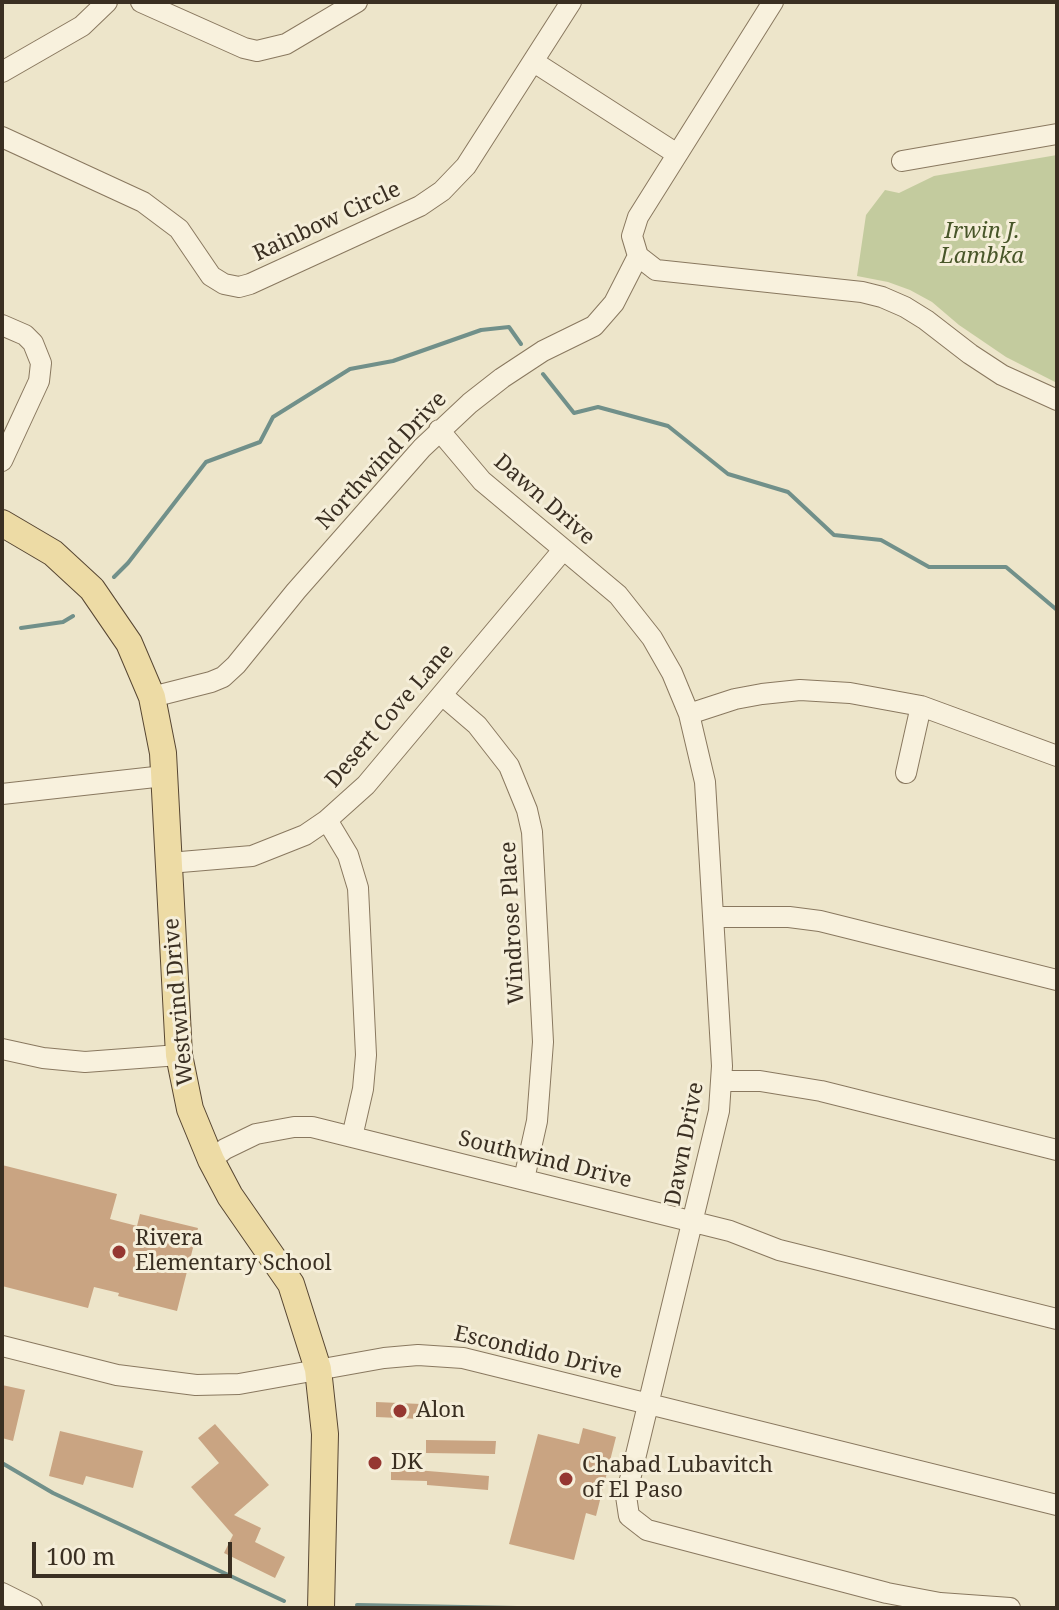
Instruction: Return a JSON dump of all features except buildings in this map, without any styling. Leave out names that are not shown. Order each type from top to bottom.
[{"type":"main road","name":"Westwind Drive","points":[[2,523],[53,553],[92,589],[110,611],[129,643],[152,697],[160,729],[164,776],[179,1055],[190,1109],[230,1196],[291,1284],[318,1369],[325,1434],[321,1608]]},
{"type":"street","points":[[2,72],[82,26],[107,2]]},
{"type":"street","points":[[141,2],[257,51],[286,44],[357,2]]},
{"type":"street","name":"Rainbow Circle","points":[[2,137],[143,202],[179,229],[211,276],[224,284],[239,287],[434,197],[466,166],[571,2]]},
{"type":"street","name":"Northwind Drive","points":[[152,697],[223,677],[439,430],[502,378],[543,351],[594,326],[614,303],[638,256],[633,247],[633,225],[773,2]]},
{"type":"street","points":[[534,62],[677,154]]},
{"type":"street","points":[[902,161],[1057,134]]},
{"type":"street","points":[[638,256],[656,270],[862,292],[882,297],[926,320],[1002,375],[1057,400]]},
{"type":"street","points":[[2,325],[25,335],[33,343],[41,363],[39,381],[2,461]]},
{"type":"street","name":"Dawn Drive","points":[[439,430],[482,481],[594,573],[636,616],[672,673],[689,714],[705,782],[722,1081],[714,1142],[626,1496],[629,1516],[641,1527],[887,1593],[940,1603],[1010,1608]]},
{"type":"street","name":"Desert Cove Lane","points":[[169,863],[252,856],[295,840],[327,820],[366,785],[563,550]]},
{"type":"street","points":[[689,714],[735,699],[800,690],[850,693],[921,706],[1057,756]]},
{"type":"street","name":"Windrose Place","points":[[442,695],[485,733],[509,766],[527,810],[532,832],[543,1042],[537,1121],[524,1179]]},
{"type":"street","points":[[906,773],[921,706]]},
{"type":"street","points":[[2,794],[164,776]]},
{"type":"street","points":[[327,820],[348,855],[358,888],[366,1055],[363,1089],[352,1137]]},
{"type":"street","points":[[714,917],[789,917],[820,921],[1057,980]]},
{"type":"street","points":[[2,1049],[43,1058],[85,1062],[179,1055]]},
{"type":"street","points":[[722,1081],[760,1081],[821,1091],[1057,1150]]},
{"type":"street","name":"Southwind Drive","points":[[211,1160],[240,1141],[270,1131],[312,1127],[730,1231],[779,1250],[1057,1319]]},
{"type":"street","name":"Escondido Drive","points":[[2,1346],[117,1375],[184,1384],[239,1384],[418,1355],[463,1358],[1057,1505]]},
{"type":"street","points":[[2,1593],[32,1608]]},
{"type":"green space","name":"Irwin J. Lambka","points":[[1057,155],[1057,383],[1006,357],[932,302],[910,290],[857,276],[866,215],[885,190],[899,193],[934,176]]},
{"type":"waterway","points":[[114,577],[206,462],[260,442],[273,417],[350,369],[393,361],[481,330],[509,327],[521,344]]},
{"type":"waterway","points":[[543,374],[574,413],[598,407],[668,426],[728,474],[788,492],[834,535],[881,540],[929,567],[1006,567],[1057,610]]},
{"type":"waterway","points":[[21,628],[63,622],[73,616]]},
{"type":"waterway","points":[[2,1463],[53,1493],[284,1601]]},
{"type":"waterway","points":[[357,1605],[517,1608]]},
{"type":"place","name":"Rivera Elementary School","points":[[119,1252]]},
{"type":"place","name":"Alon","points":[[400,1411]]},
{"type":"place","name":"DK","points":[[375,1463]]},
{"type":"place","name":"Chabad Lubavitch of El Paso","points":[[566,1479]]}]
